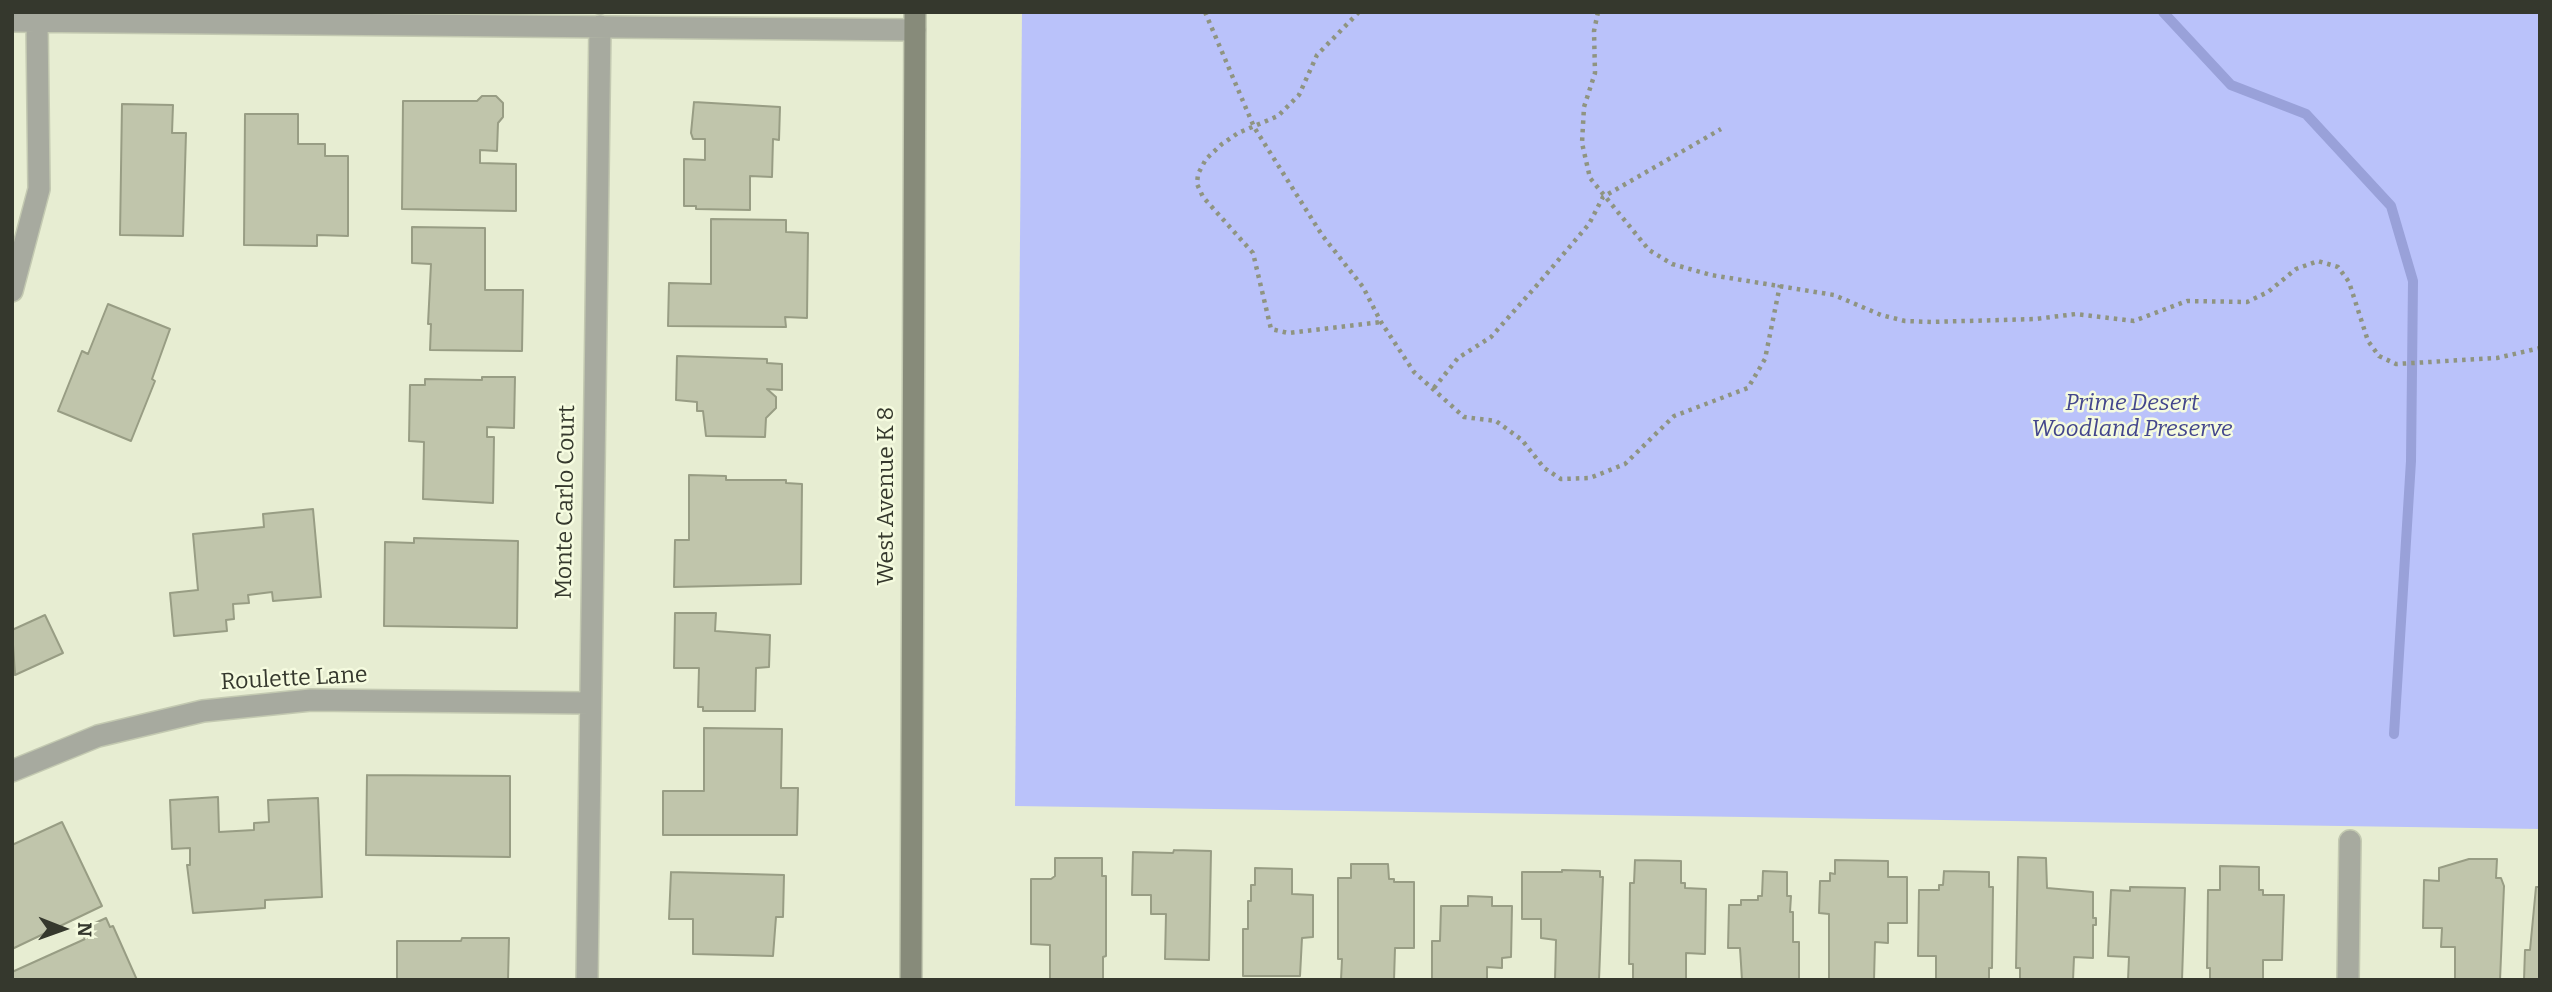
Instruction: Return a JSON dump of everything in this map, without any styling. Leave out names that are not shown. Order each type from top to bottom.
[{"type":"street","points":[[12,20],[600,26],[915,21]]},
{"type":"street","points":[[12,291],[39,189],[37,21]]},
{"type":"street","name":"West Avenue K 8","points":[[911,980],[915,21]]},
{"type":"street","name":"Monte Carlo Court","points":[[587,980],[600,26]]},
{"type":"street","name":"Roulette Lane","points":[[12,771],[97,736],[203,711],[311,700],[589,703]]},
{"type":"street","points":[[2348,980],[2350,841]]},
{"type":"path","points":[[1205,12],[1254,127],[1322,235],[1363,287],[1381,322],[1415,372],[1464,416],[1496,421],[1522,440],[1544,468],[1561,479],[1590,478],[1625,464],[1674,416],[1748,388],[1765,359],[1780,285]]},
{"type":"path","points":[[1359,12],[1317,55],[1299,95],[1278,116],[1238,134],[1206,159],[1198,174],[1197,184],[1203,197],[1253,254],[1271,329],[1289,333],[1381,322]]},
{"type":"path","points":[[1598,12],[1594,31],[1595,73],[1584,107],[1582,143],[1590,178],[1649,250],[1672,264],[1711,275],[1834,295],[1881,315],[1905,321],[1999,321],[2076,314],[2134,321],[2187,301],[2247,302],[2267,292],[2296,269],[2318,261],[2338,267],[2349,282],[2368,341],[2379,356],[2396,364],[2497,358],[2540,348]]},
{"type":"path","points":[[1434,388],[1458,358],[1491,337],[1531,293],[1589,225],[1603,197],[1721,129]]},
{"type":"green space","name":"Prime Desert Woodland Preserve","points":[[1022,12],[2540,12],[2540,829],[1015,806]]},
{"type":"building","points":[[482,96],[496,96],[503,103],[503,117],[498,123],[497,151],[480,150],[480,163],[516,164],[516,211],[402,209],[403,101],[477,101]]},
{"type":"building","points":[[694,102],[780,107],[779,140],[773,139],[772,177],[750,176],[750,210],[696,209],[696,206],[684,206],[684,159],[705,160],[705,139],[693,139],[691,133]]},
{"type":"building","points":[[122,104],[173,105],[172,133],[186,133],[183,236],[120,235]]},
{"type":"building","points":[[245,114],[298,114],[298,144],[325,144],[325,156],[348,156],[348,236],[317,235],[317,246],[244,245]]},
{"type":"building","points":[[711,219],[786,220],[786,232],[808,233],[807,318],[785,317],[786,327],[668,326],[669,283],[711,284]]},
{"type":"building","points":[[412,227],[485,228],[485,290],[523,290],[522,351],[430,350],[431,324],[428,324],[431,264],[412,263]]},
{"type":"building","points":[[108,304],[170,329],[152,379],[155,381],[131,441],[58,411],[82,351],[88,354]]},
{"type":"building","points":[[677,356],[767,359],[767,363],[782,364],[782,390],[767,389],[776,397],[776,408],[766,418],[765,437],[706,436],[703,411],[697,411],[697,402],[676,400]]},
{"type":"building","points":[[482,377],[515,377],[514,428],[487,427],[487,437],[494,437],[493,503],[423,499],[424,442],[409,441],[410,385],[425,385],[425,379],[482,380]]},
{"type":"building","points":[[689,475],[726,476],[726,480],[786,480],[786,483],[802,484],[801,584],[674,587],[675,540],[689,540]]},
{"type":"building","points":[[313,509],[321,597],[273,601],[272,592],[248,595],[249,603],[233,604],[234,619],[226,620],[227,631],[174,636],[170,593],[198,590],[193,534],[264,527],[263,514]]},
{"type":"building","points":[[414,538],[518,541],[517,628],[384,626],[385,542],[414,543]]},
{"type":"building","points":[[675,613],[716,613],[715,631],[770,635],[769,667],[756,668],[755,711],[703,711],[703,707],[698,707],[699,668],[674,668]]},
{"type":"building","points":[[45,615],[63,653],[15,675],[12,630]]},
{"type":"building","points":[[704,728],[782,729],[781,788],[798,788],[797,835],[663,835],[663,791],[704,791]]},
{"type":"building","points":[[367,775],[510,776],[510,857],[366,855]]},
{"type":"building","points":[[218,797],[219,832],[254,830],[254,823],[269,822],[268,800],[318,798],[322,897],[265,900],[265,908],[193,913],[187,865],[190,865],[190,848],[172,849],[170,800]]},
{"type":"building","points":[[62,822],[102,906],[12,949],[12,845]]},
{"type":"building","points":[[1174,850],[1211,851],[1209,960],[1165,959],[1166,914],[1151,914],[1151,895],[1132,895],[1133,852],[1173,853]]},
{"type":"building","points":[[2018,857],[2046,858],[2047,888],[2093,892],[2093,918],[2096,918],[2096,925],[2093,925],[2093,958],[2074,957],[2073,980],[2020,980],[2020,968],[2016,968]]},
{"type":"building","points":[[1055,858],[1102,858],[1102,876],[1106,876],[1106,956],[1103,957],[1103,980],[1050,980],[1050,945],[1031,944],[1031,879],[1051,879],[1055,876]]},
{"type":"building","points":[[2469,859],[2497,859],[2496,878],[2501,878],[2504,886],[2500,980],[2455,980],[2455,947],[2441,947],[2442,928],[2423,928],[2424,880],[2439,881],[2439,868]]},
{"type":"building","points":[[1635,860],[1681,861],[1681,883],[1685,883],[1685,888],[1706,889],[1705,954],[1686,953],[1686,980],[1633,980],[1633,964],[1629,964],[1630,883],[1634,883]]},
{"type":"building","points":[[1835,860],[1888,861],[1888,877],[1907,877],[1907,923],[1888,923],[1888,943],[1875,942],[1874,980],[1829,980],[1829,914],[1819,913],[1820,881],[1830,881],[1830,873],[1835,874]]},
{"type":"building","points":[[1351,864],[1388,864],[1389,879],[1394,879],[1394,882],[1414,882],[1414,948],[1395,948],[1394,980],[1341,980],[1342,959],[1338,959],[1338,878],[1351,878]]},
{"type":"building","points":[[2220,866],[2259,867],[2259,890],[2263,890],[2263,895],[2284,895],[2282,960],[2263,960],[2263,980],[2210,980],[2210,968],[2207,968],[2208,890],[2220,890]]},
{"type":"building","points":[[1255,868],[1292,869],[1292,894],[1313,895],[1313,937],[1302,938],[1300,976],[1243,976],[1243,929],[1248,929],[1248,901],[1251,901],[1251,885],[1255,885]]},
{"type":"building","points":[[1600,871],[1600,877],[1603,877],[1599,980],[1555,980],[1556,940],[1541,938],[1541,919],[1522,919],[1522,872]]},
{"type":"building","points":[[1763,871],[1787,872],[1787,896],[1791,896],[1790,912],[1793,912],[1793,942],[1799,942],[1799,980],[1742,980],[1740,948],[1728,948],[1729,905],[1741,905],[1741,900],[1758,900],[1758,896],[1762,896]]},
{"type":"building","points":[[1944,871],[1989,872],[1989,887],[1993,887],[1992,968],[1989,968],[1989,980],[1936,980],[1936,956],[1918,956],[1919,890],[1939,890],[1939,885],[1943,885]]},
{"type":"building","points":[[671,872],[784,875],[783,917],[776,917],[773,956],[693,954],[693,919],[669,919]]},
{"type":"building","points":[[2130,887],[2185,888],[2182,980],[2128,980],[2129,957],[2108,956],[2111,890],[2130,891]]},
{"type":"building","points":[[2536,887],[2540,887],[2540,980],[2524,980],[2525,950],[2530,950]]},
{"type":"building","points":[[1468,896],[1492,897],[1492,906],[1512,906],[1511,957],[1502,958],[1502,968],[1487,967],[1487,980],[1432,980],[1432,941],[1440,941],[1441,906],[1468,906]]},
{"type":"building","points":[[106,918],[110,927],[113,926],[137,980],[12,980],[12,972],[85,939],[80,930]]},
{"type":"building","points":[[462,938],[509,938],[508,980],[397,980],[397,941],[461,941]]},
{"type":"waterway","points":[[2163,12],[2231,85],[2306,114],[2391,206],[2413,281],[2411,461],[2394,734]]}]
